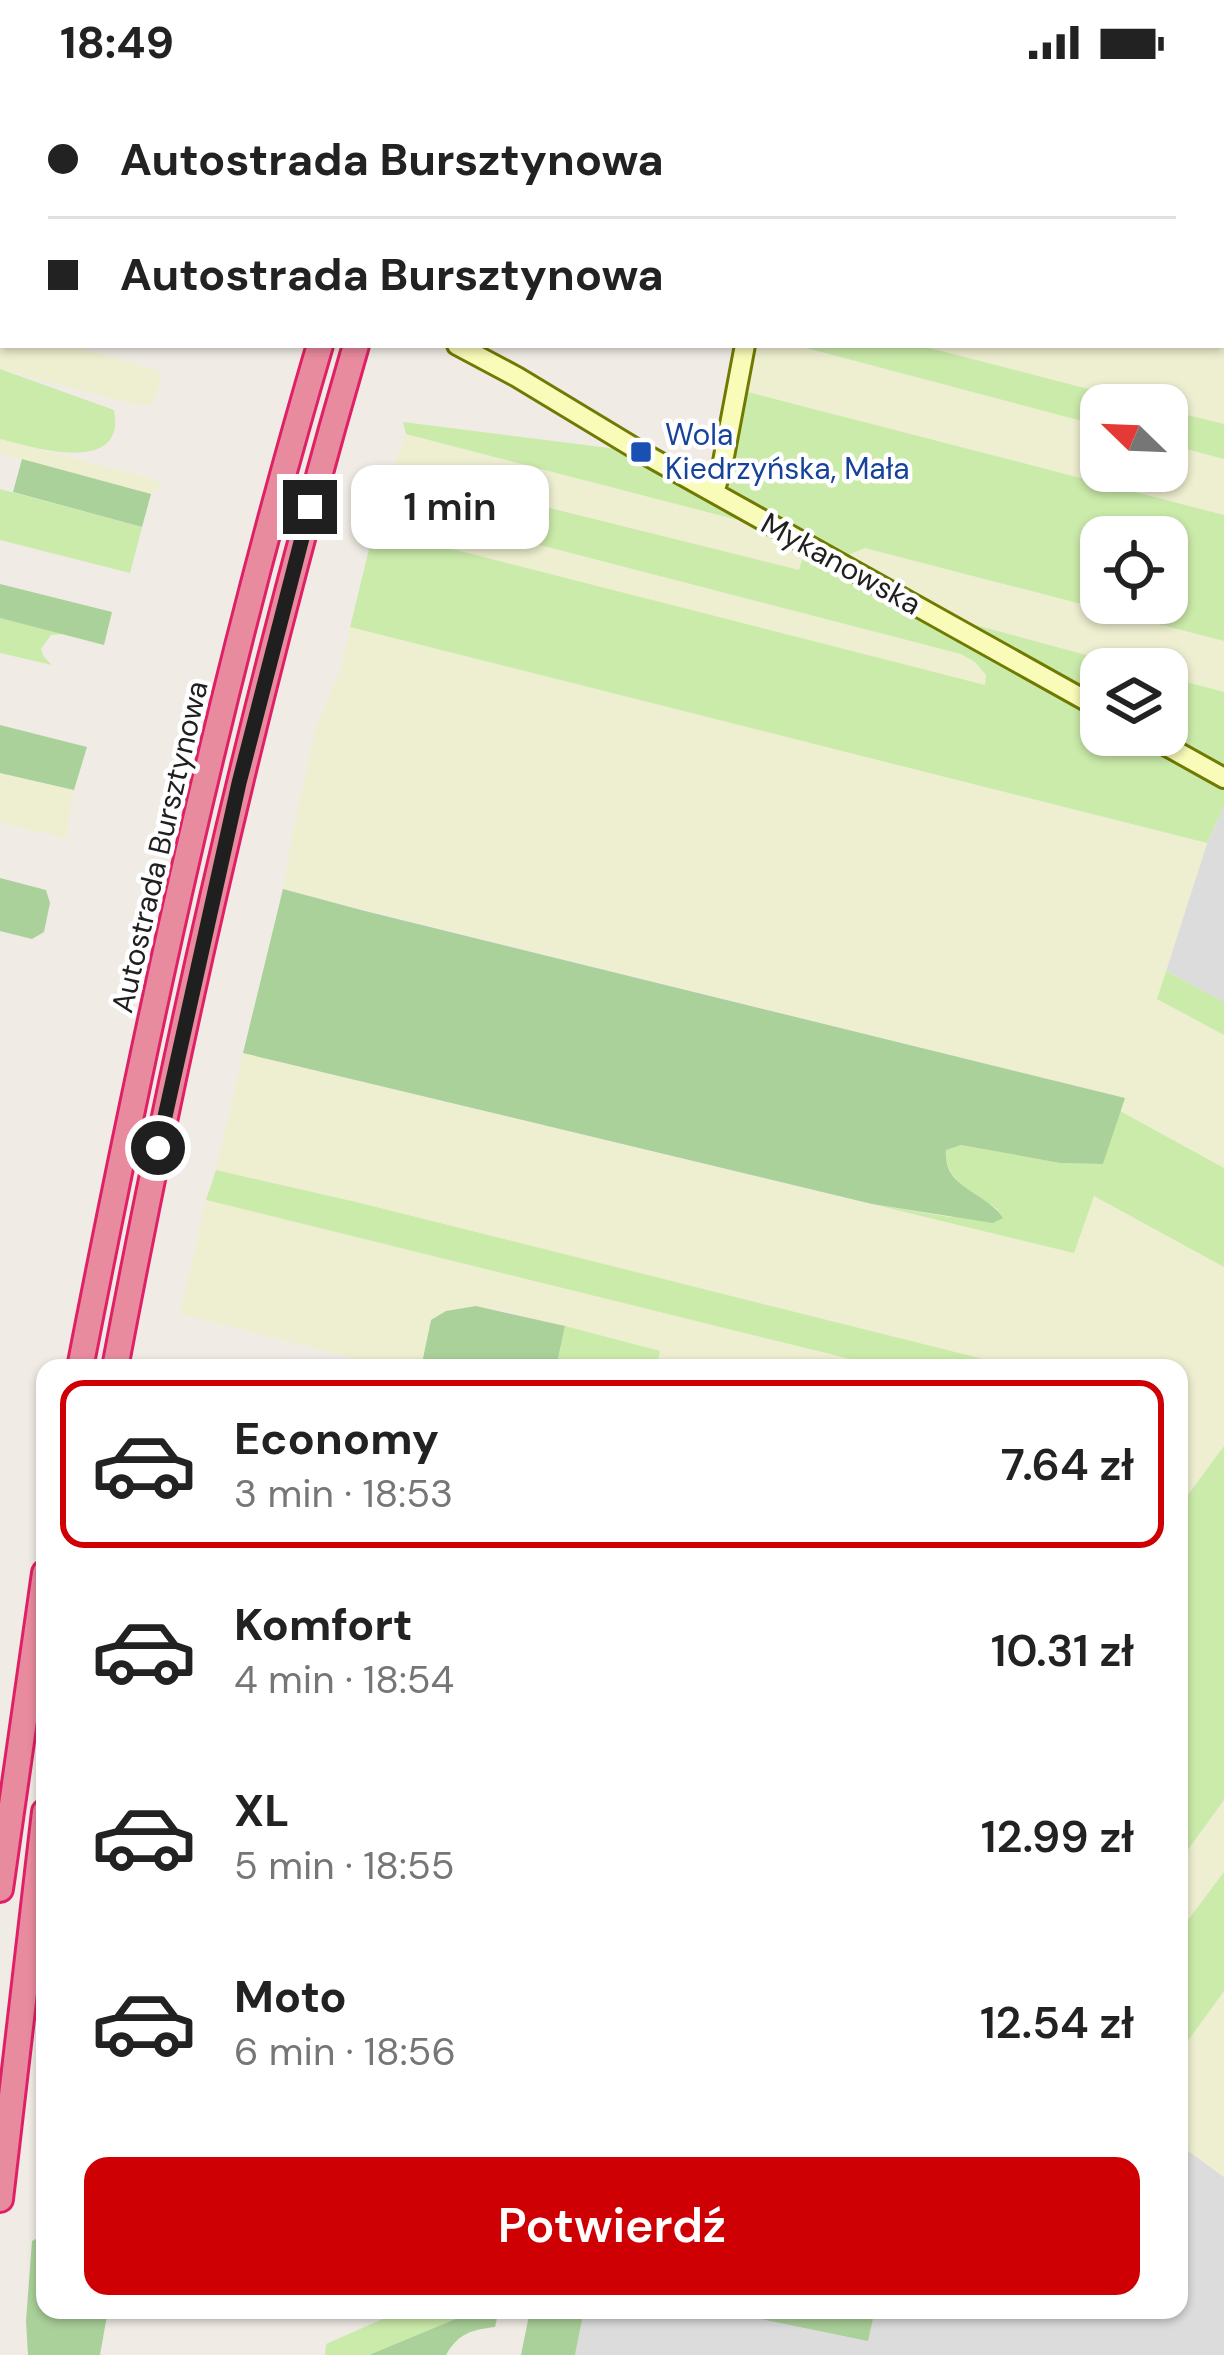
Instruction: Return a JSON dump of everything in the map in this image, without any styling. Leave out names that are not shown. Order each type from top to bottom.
[{"type":"highway","name":"Autostrada Bursztynowa","points":[[82,1359],[188,850],[319,348]]},
{"type":"highway","name":"Autostrada Bursztynowa","points":[[117,1359],[215,885],[288,587],[355,348]]},
{"type":"highway","points":[[0,1889],[36,1636]]},
{"type":"highway","points":[[0,2200],[36,1890]]},
{"type":"main road","name":"Mykanowska","points":[[462,348],[1080,697]]},
{"type":"main road","points":[[714,492],[744,348]]},
{"type":"main road","points":[[1185,756],[1224,778]]},
{"type":"shaded area","points":[[1224,806],[1224,1002],[1166,971],[1207,843]]},
{"type":"shaded area","points":[[1188,2151],[1224,2177],[1224,2355],[575,2355],[582,2319],[766,2319],[868,2340],[873,2319],[1188,2319]]},
{"type":"green space","points":[[0,348],[81,348],[158,370],[161,376],[155,400],[148,406],[0,369]]},
{"type":"green space","points":[[744,348],[806,348],[1080,420],[1080,478],[736,389]]},
{"type":"green space","points":[[806,348],[930,348],[1080,387],[1080,420]]},
{"type":"green space","points":[[930,348],[1224,348],[1224,424],[1188,415],[1188,384],[1080,387]]},
{"type":"green space","points":[[0,369],[114,410],[114,431],[106,444],[74,453],[0,439]]},
{"type":"green space","points":[[736,389],[1080,478],[1080,492],[1135,492],[1224,515],[1224,641],[1158,624],[1188,624],[1188,516],[1080,516],[1080,604],[865,548],[850,554],[844,565],[927,612],[1080,653],[1080,756],[1188,756],[1188,683],[1224,692],[1224,806],[1207,843],[350,627],[374,529],[985,685],[986,675],[961,654],[382,504],[393,469],[799,570],[803,556],[742,521],[406,434],[403,422],[641,452],[713,492]]},
{"type":"green space","points":[[1188,415],[1224,424],[1224,459],[1188,450]]},
{"type":"green space","points":[[406,434],[742,521],[792,547],[803,556],[802,565],[799,570],[393,469]]},
{"type":"green space","points":[[0,439],[160,484],[151,494],[0,453]]},
{"type":"green space","points":[[1188,450],[1224,459],[1224,515],[1135,492],[1188,492]]},
{"type":"green space","points":[[22,459],[151,494],[142,527],[13,492]]},
{"type":"green space","points":[[0,489],[142,527],[130,573],[0,540]]},
{"type":"green space","points":[[382,504],[961,654],[987,676],[985,686],[374,529]]},
{"type":"green space","points":[[865,548],[1080,604],[1080,624],[1158,624],[1224,641],[1224,692],[1188,683],[1188,648],[1080,648],[1080,653],[927,612],[844,565],[850,554]]},
{"type":"green space","points":[[0,584],[112,612],[104,645],[0,618]]},
{"type":"green space","points":[[0,618],[63,634],[51,635],[41,649],[52,665],[0,653]]},
{"type":"green space","points":[[350,627],[1207,843],[1157,999],[1224,1035],[1224,1168],[1120,1111],[1124,1098],[283,889],[316,727],[341,668]]},
{"type":"green space","points":[[0,725],[87,747],[74,790],[0,773]]},
{"type":"green space","points":[[0,773],[74,790],[66,838],[0,823]]},
{"type":"green space","points":[[0,878],[46,890],[50,903],[44,932],[32,939],[0,931]]},
{"type":"green space","points":[[283,889],[1125,1098],[1103,1164],[1060,1163],[961,1145],[946,1150],[951,1173],[1003,1218],[993,1223],[872,1204],[243,1053]]},
{"type":"green space","points":[[1166,971],[1224,1002],[1224,1035],[1157,999]]},
{"type":"green space","points":[[243,1053],[1074,1253],[1093,1195],[1224,1267],[1224,1446],[1188,1495],[1188,1359],[982,1359],[216,1170]]},
{"type":"green space","points":[[1120,1111],[1224,1168],[1224,1267],[1094,1196],[1074,1253],[872,1204],[950,1217],[999,1210],[956,1178],[945,1150],[961,1145],[1060,1163],[1103,1164]]},
{"type":"green space","points":[[216,1170],[983,1359],[851,1359],[206,1200]]},
{"type":"green space","points":[[206,1200],[851,1359],[658,1359],[659,1351],[494,1308],[431,1320],[423,1359],[358,1359],[180,1314]]},
{"type":"green space","points":[[476,1306],[565,1326],[558,1359],[423,1359],[431,1320],[446,1311]]},
{"type":"green space","points":[[565,1326],[660,1351],[658,1359],[558,1359]]},
{"type":"green space","points":[[1224,1446],[1224,1800],[1188,1850],[1188,1495]]},
{"type":"green space","points":[[1224,1800],[1224,1872],[1188,1920],[1188,1850]]},
{"type":"green space","points":[[1224,1872],[1224,1991],[1188,2041],[1188,1920]]},
{"type":"green space","points":[[1224,1991],[1224,2177],[1188,2151],[1188,2041]]},
{"type":"green space","points":[[36,2239],[36,2319],[106,2319],[100,2355],[28,2355],[32,2241]]},
{"type":"green space","points":[[383,2319],[455,2319],[369,2355],[325,2355],[326,2344]]},
{"type":"green space","points":[[455,2319],[497,2319],[495,2327],[466,2334],[446,2355],[369,2355]]},
{"type":"green space","points":[[528,2319],[582,2319],[575,2355],[521,2355]]},
{"type":"green space","points":[[761,2319],[873,2319],[868,2341]]},
{"type":"place","name":"Wola Kiedrzyńska, Mała","points":[[641,452]]},
{"type":"route","points":[[158,1148],[239,783],[310,507]]}]
